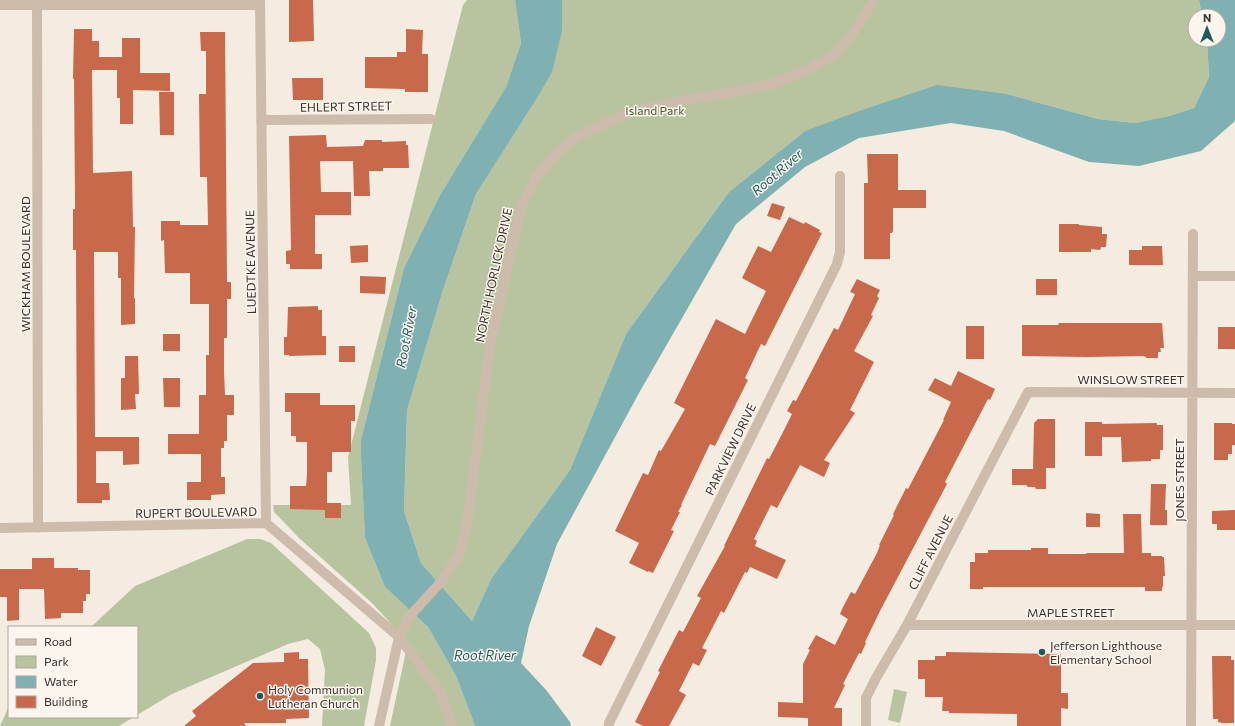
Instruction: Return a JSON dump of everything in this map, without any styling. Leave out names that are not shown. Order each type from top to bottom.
[{"type":"street","name":"NORTH HORLICK DRIVE","points":[[380,726],[399,637],[409,617],[449,572],[458,557],[466,531],[490,347],[521,207],[538,175],[556,154],[576,137],[628,113],[684,100],[724,94],[772,84],[809,70],[835,54],[854,32],[874,0]]},
{"type":"street","points":[[0,5],[37,3],[260,3]]},
{"type":"street","name":"WICKHAM BOULEVARD","points":[[37,3],[38,528]]},
{"type":"street","name":"LUEDTKE AVENUE","points":[[260,3],[266,523]]},
{"type":"street","name":"EHLERT STREET","points":[[261,120],[431,119]]},
{"type":"street","name":"PARKVIEW DRIVE","points":[[608,726],[837,264],[840,252],[840,176]]},
{"type":"street","name":"JONES STREET","points":[[1191,726],[1193,234]]},
{"type":"street","points":[[1192,276],[1235,276]]},
{"type":"street","name":"WINSLOW STREET","points":[[1028,392],[1235,392]]},
{"type":"street","name":"CLIFF AVENUE","points":[[866,726],[866,698],[907,625],[1028,392]]},
{"type":"street","name":"RUPERT BOULEVARD","points":[[0,528],[266,523],[399,637],[440,692],[452,726]]},
{"type":"street","name":"MAPLE STREET","points":[[907,625],[1235,625]]},
{"type":"green space","points":[[467,0],[515,0],[521,43],[506,87],[440,195],[404,268],[361,440],[361,458],[365,538],[385,587],[428,627],[456,676],[475,726],[390,726],[408,642],[372,603],[299,538],[274,512],[273,505],[351,505],[348,457],[463,5]]},
{"type":"green space","name":"Island Park","points":[[562,0],[1199,0],[1200,8],[1187,8],[1187,48],[1207,48],[1209,77],[1194,108],[1169,116],[1135,123],[1098,119],[1007,94],[805,131],[729,192],[626,334],[570,470],[491,579],[472,621],[421,563],[404,511],[407,410],[443,290],[476,194],[534,103],[562,31]]},
{"type":"green space","points":[[247,539],[260,539],[271,543],[369,633],[376,648],[376,660],[364,726],[322,726],[325,670],[320,649],[308,639],[288,644],[172,694],[138,714],[138,626],[92,626],[135,586]]},
{"type":"green space","points":[[894,689],[907,692],[900,723],[888,720]]},
{"type":"green space","points":[[8,708],[8,718],[132,718],[119,726],[0,726]]},
{"type":"water","name":"Root River","points":[[515,0],[562,0],[562,31],[552,72],[476,194],[443,290],[407,410],[404,511],[421,563],[472,621],[491,579],[570,470],[626,334],[729,192],[805,131],[937,85],[1007,94],[1098,119],[1135,123],[1169,116],[1194,108],[1209,77],[1207,48],[1227,48],[1227,8],[1200,8],[1199,0],[1235,0],[1235,121],[1201,151],[1139,166],[1089,162],[1004,131],[951,123],[859,138],[805,167],[736,224],[639,393],[557,544],[529,626],[521,663],[547,691],[570,722],[571,726],[475,726],[456,676],[428,627],[385,587],[365,538],[361,440],[404,268],[440,195],[506,87],[521,43]]},
{"type":"building","points":[[289,0],[313,0],[314,41],[289,42]]},
{"type":"building","points":[[74,29],[92,29],[92,41],[99,41],[99,57],[122,57],[122,38],[140,38],[140,73],[170,73],[170,91],[133,90],[133,124],[120,124],[120,98],[117,98],[117,70],[92,70],[93,173],[132,171],[133,227],[135,227],[135,324],[121,325],[121,278],[118,278],[118,252],[94,252],[95,437],[139,437],[139,464],[123,465],[123,451],[96,451],[96,483],[109,483],[110,500],[102,500],[102,503],[77,503],[76,250],[73,250],[73,209],[75,209],[73,79]]},
{"type":"building","points":[[406,29],[423,30],[422,54],[428,54],[428,92],[405,92],[405,89],[365,88],[365,57],[397,57],[397,52],[406,52]]},
{"type":"building","points":[[200,32],[225,32],[227,282],[231,282],[231,299],[227,299],[227,338],[224,338],[224,372],[225,395],[234,395],[234,415],[227,415],[227,441],[224,441],[224,448],[221,448],[221,477],[225,477],[225,494],[211,495],[211,500],[187,500],[187,482],[201,482],[201,454],[168,454],[168,434],[199,434],[199,395],[206,395],[206,355],[209,355],[209,304],[190,304],[190,273],[165,273],[164,240],[161,241],[161,221],[180,221],[180,225],[208,225],[207,177],[200,177],[199,94],[206,94],[206,51],[201,51]]},
{"type":"building","points":[[292,78],[323,78],[323,100],[293,100]]},
{"type":"building","points":[[159,92],[174,92],[174,135],[160,135]]},
{"type":"building","points":[[326,135],[327,147],[363,146],[365,140],[382,140],[382,142],[406,141],[406,145],[408,145],[409,168],[383,168],[383,171],[369,171],[370,196],[354,196],[353,161],[320,161],[321,192],[351,192],[351,215],[315,215],[315,254],[322,254],[322,269],[290,269],[290,264],[286,264],[286,251],[291,250],[289,136]]},
{"type":"building","points":[[867,154],[898,154],[898,190],[926,190],[926,208],[893,208],[893,231],[890,233],[890,259],[864,259],[864,183],[868,183]]},
{"type":"building","points":[[772,203],[785,207],[780,220],[767,216]]},
{"type":"building","points":[[789,217],[804,224],[805,222],[820,230],[819,232],[822,233],[765,346],[761,344],[745,378],[748,380],[715,446],[710,444],[678,512],[680,512],[671,530],[674,531],[653,573],[648,572],[629,563],[639,543],[615,531],[643,473],[648,475],[659,450],[661,451],[685,409],[674,403],[716,319],[745,334],[766,291],[742,278],[758,246],[771,252]]},
{"type":"building","points":[[1059,224],[1079,224],[1102,227],[1102,234],[1107,234],[1106,247],[1101,247],[1100,250],[1091,249],[1091,252],[1059,252]]},
{"type":"building","points":[[368,245],[368,262],[351,263],[350,246]]},
{"type":"building","points":[[1142,246],[1162,246],[1163,265],[1129,265],[1129,250],[1142,250]]},
{"type":"building","points":[[360,276],[386,277],[385,294],[360,293]]},
{"type":"building","points":[[857,279],[880,290],[877,296],[879,298],[871,315],[873,316],[854,351],[874,362],[850,410],[855,413],[824,460],[830,463],[824,477],[800,465],[777,508],[771,505],[754,539],[757,541],[755,546],[786,560],[777,579],[750,567],[747,573],[745,572],[724,613],[721,611],[702,648],[707,650],[699,666],[693,663],[679,691],[686,695],[669,726],[643,726],[635,722],[660,672],[658,671],[679,630],[683,632],[701,598],[697,596],[725,546],[767,458],[769,459],[792,414],[787,411],[793,400],[796,401],[834,328],[838,330],[855,294],[850,292]]},
{"type":"building","points":[[1036,279],[1057,279],[1057,295],[1036,295]]},
{"type":"building","points":[[318,306],[318,310],[322,310],[322,336],[326,336],[326,355],[284,355],[284,337],[287,337],[288,307]]},
{"type":"building","points":[[1059,323],[1162,323],[1164,348],[1160,348],[1161,352],[1158,352],[1158,358],[1146,358],[1143,356],[1022,356],[1022,325],[1058,325]]},
{"type":"building","points":[[966,326],[984,326],[984,359],[966,359]]},
{"type":"building","points":[[1218,327],[1235,327],[1235,349],[1218,349]]},
{"type":"building","points":[[163,334],[180,334],[180,351],[163,351]]},
{"type":"building","points":[[339,346],[355,346],[355,362],[339,362]]},
{"type":"building","points":[[125,356],[138,356],[139,394],[135,394],[136,409],[121,410],[121,378],[125,378]]},
{"type":"building","points":[[958,371],[995,389],[990,400],[988,399],[945,482],[947,484],[880,611],[861,654],[859,653],[843,684],[845,685],[834,708],[842,708],[842,726],[808,726],[808,718],[778,717],[778,702],[803,703],[803,664],[810,650],[808,649],[816,635],[835,645],[848,619],[840,614],[843,607],[851,592],[855,594],[877,553],[879,545],[906,488],[908,489],[944,420],[951,402],[928,390],[935,378],[951,386]]},
{"type":"building","points":[[163,378],[180,378],[180,407],[164,407]]},
{"type":"building","points":[[285,393],[320,393],[320,405],[355,405],[355,421],[351,421],[351,452],[332,452],[332,472],[327,472],[327,503],[341,503],[341,518],[325,518],[325,510],[290,509],[290,486],[306,486],[307,442],[296,442],[296,436],[291,436],[291,412],[285,412]]},
{"type":"building","points":[[1038,419],[1055,419],[1055,468],[1046,468],[1046,489],[1036,489],[1035,487],[1028,487],[1026,485],[1012,485],[1012,469],[1033,469],[1034,423]]},
{"type":"building","points":[[1085,422],[1102,422],[1102,424],[1157,423],[1157,425],[1163,425],[1163,450],[1160,450],[1160,459],[1151,459],[1151,461],[1122,462],[1121,437],[1102,437],[1102,456],[1085,456]]},
{"type":"building","points":[[1214,423],[1235,424],[1235,445],[1232,445],[1232,454],[1228,454],[1228,460],[1214,460]]},
{"type":"building","points":[[1151,484],[1166,484],[1165,510],[1167,510],[1167,525],[1150,525]]},
{"type":"building","points":[[1235,510],[1235,530],[1217,530],[1217,524],[1212,524],[1212,511]]},
{"type":"building","points":[[1086,513],[1100,514],[1100,527],[1086,527]]},
{"type":"building","points":[[1123,514],[1141,514],[1142,553],[1151,553],[1151,556],[1164,557],[1165,576],[1163,576],[1162,591],[1145,591],[1145,587],[983,587],[983,589],[970,589],[970,562],[975,562],[975,553],[988,553],[988,550],[1031,550],[1031,548],[1048,548],[1048,554],[1124,553]]},
{"type":"building","points":[[32,558],[54,558],[54,568],[78,568],[78,570],[90,570],[90,594],[86,594],[86,601],[83,601],[83,613],[61,613],[61,618],[45,619],[44,589],[19,589],[19,620],[7,621],[7,597],[0,597],[0,569],[32,569]]},
{"type":"building","points":[[596,627],[616,637],[601,666],[582,656]]},
{"type":"building","name":"Holy Communion Lutheran Church","points":[[299,652],[299,659],[308,659],[309,718],[286,719],[286,723],[244,723],[246,726],[184,726],[196,716],[192,711],[253,663],[284,662],[284,653]]},
{"type":"building","points":[[946,652],[1061,654],[1061,693],[1068,693],[1068,709],[1061,708],[1061,726],[1017,726],[1017,714],[949,713],[949,711],[942,711],[943,697],[925,697],[925,679],[918,679],[918,660],[935,660],[935,656],[946,656]]},
{"type":"building","points":[[1212,656],[1231,656],[1231,660],[1234,660],[1234,723],[1222,723],[1218,722],[1218,719],[1213,719]]},
{"type":"place","name":"Jefferson Lighthouse Elementary School","points":[[1042,652]]},
{"type":"place","name":"Holy Communion Lutheran Church","points":[[260,696]]}]
